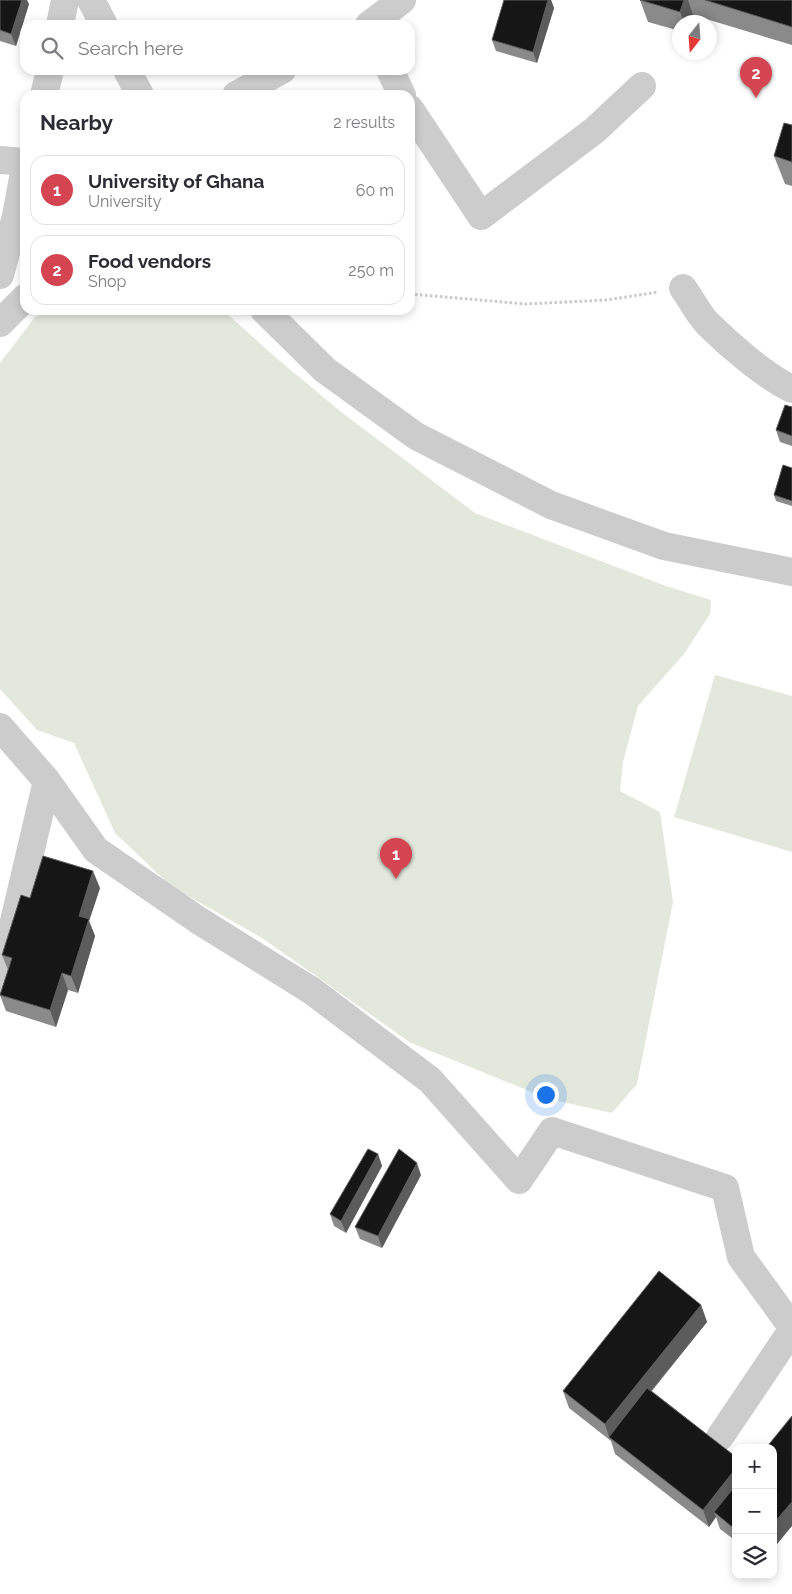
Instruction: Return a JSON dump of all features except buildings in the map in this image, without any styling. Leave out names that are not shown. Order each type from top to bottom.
[{"type":"street","points":[[61,20],[65,0]]},
{"type":"street","points":[[91,0],[101,20]]},
{"type":"street","points":[[376,20],[402,0]]},
{"type":"street","points":[[45,90],[49,75]]},
{"type":"street","points":[[130,75],[137,90]]},
{"type":"street","points":[[245,90],[273,75]]},
{"type":"street","points":[[392,75],[400,90]]},
{"type":"street","points":[[415,117],[481,216],[595,130],[642,86]]},
{"type":"street","points":[[0,160],[20,162]]},
{"type":"street","points":[[0,275],[20,194]]},
{"type":"street","points":[[683,288],[706,322],[742,354],[783,385],[792,389]]},
{"type":"street","points":[[0,323],[20,303]]},
{"type":"street","points":[[269,315],[325,370],[416,436],[551,505],[664,546],[792,572]]},
{"type":"street","points":[[0,727],[47,781],[96,850],[198,920],[312,991],[430,1080],[519,1180],[552,1131],[725,1188],[741,1257],[792,1328],[720,1436]]},
{"type":"street","points":[[0,981],[47,781]]},
{"type":"path","points":[[415,294],[526,304],[607,300],[683,288]]},
{"type":"shaded area","points":[[40,315],[228,315],[340,411],[475,513],[666,586],[711,600],[710,614],[684,654],[638,706],[623,762],[620,791],[660,812],[673,902],[637,1084],[612,1113],[549,1099],[411,1043],[262,938],[172,887],[115,833],[74,743],[37,730],[0,689],[0,363],[35,317]]},
{"type":"shaded area","points":[[715,675],[792,696],[792,852],[674,817]]},
{"type":"place","name":"Food vendors","points":[[756,98]]},
{"type":"place","name":"University of Ghana","points":[[396,879]]}]
